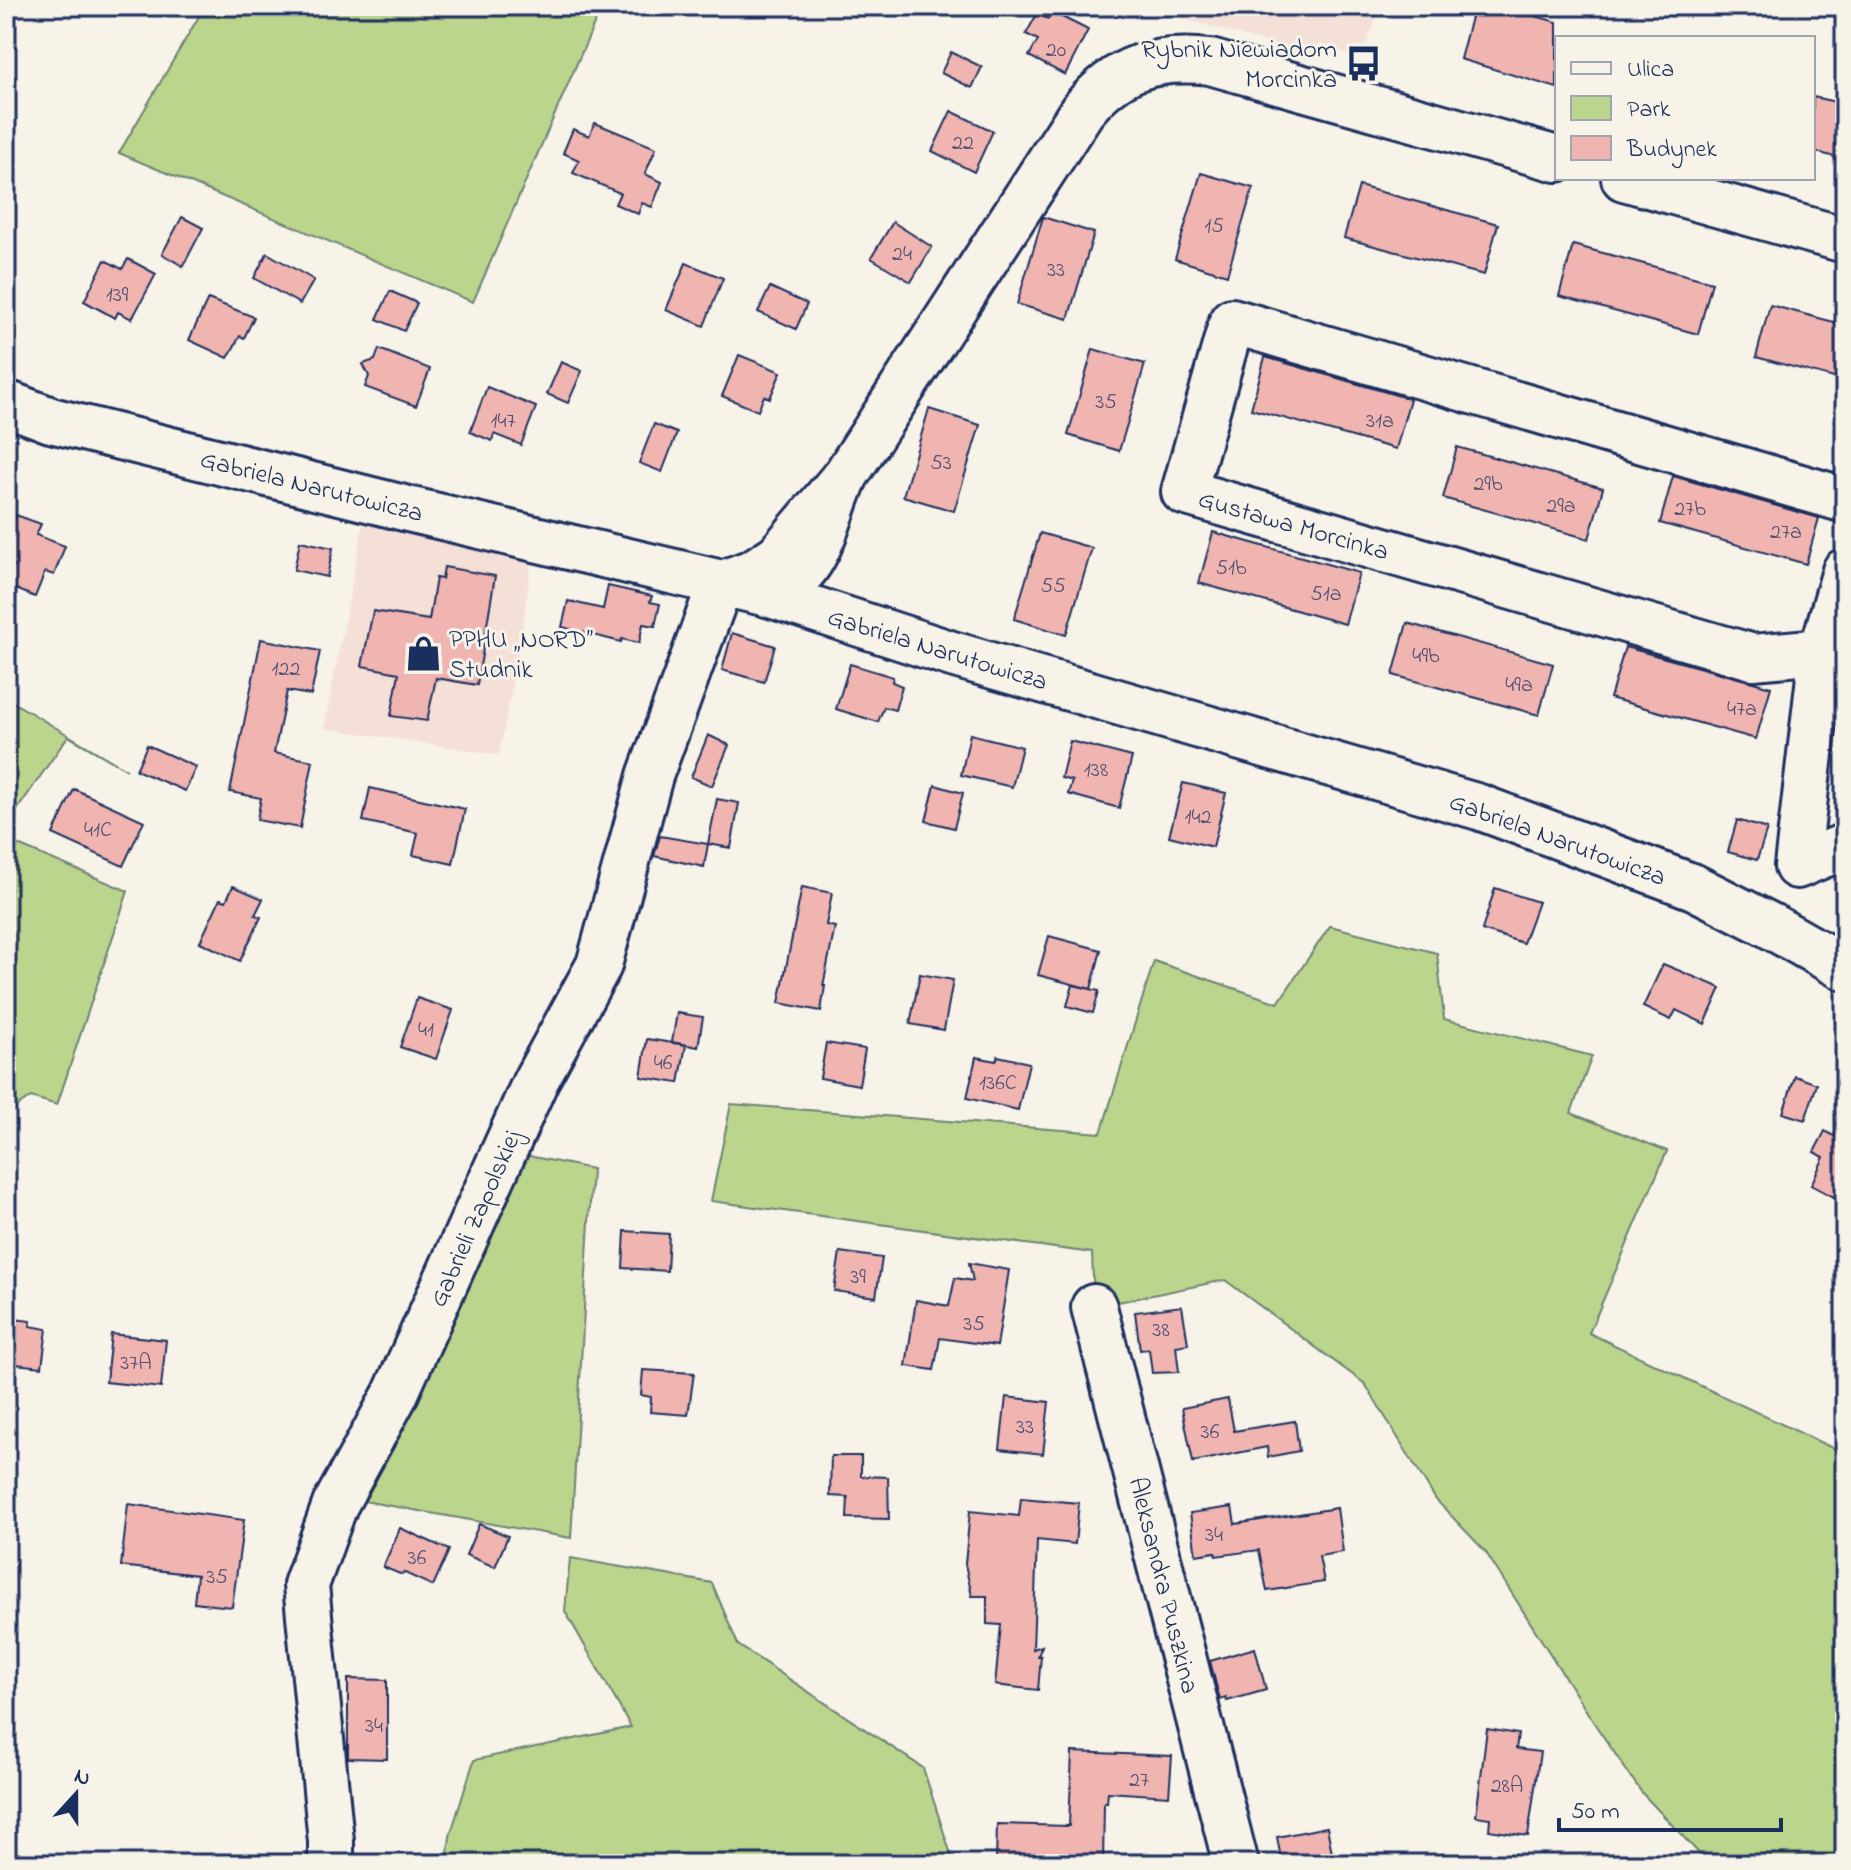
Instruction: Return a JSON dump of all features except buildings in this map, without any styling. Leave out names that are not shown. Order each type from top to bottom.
[{"type":"street","points":[[787,569],[1082,111],[1095,95],[1128,72],[1166,61],[1210,62],[1555,158]]},
{"type":"street","points":[[1631,180],[1845,240]]},
{"type":"street","name":"Gustawa Morcinka","points":[[1822,651],[1753,657],[1184,492],[1232,321],[1845,500]]},
{"type":"street","name":"Gabriela Narutowicza","points":[[6,403],[51,420],[723,583],[787,569],[830,615],[997,667],[1479,807],[1694,887],[1845,968]]},
{"type":"street","points":[[1845,571],[1822,651],[1797,866],[1845,846]]},
{"type":"street","name":"Gabrieli Zapolskiej","points":[[331,1864],[306,1585],[335,1505],[395,1395],[536,1080],[599,965],[650,776],[723,583]]},
{"type":"street","name":"Aleksandra Puszkina","points":[[1094,1307],[1236,1864]]},
{"type":"shaded area","points":[[1140,6],[1381,6],[1361,58],[1319,44],[1314,57]]},
{"type":"shaded area","points":[[366,510],[533,553],[499,755],[324,728]]},
{"type":"green space","points":[[205,6],[602,6],[473,302],[119,153]]},
{"type":"green space","points":[[6,697],[127,770],[68,736],[6,826]]},
{"type":"green space","points":[[6,840],[128,891],[57,1105],[31,1097],[6,1114]]},
{"type":"green space","points":[[1330,926],[1437,953],[1444,1019],[1592,1056],[1571,1113],[1667,1151],[1589,1333],[1845,1454],[1845,1864],[1709,1864],[1642,1793],[1485,1551],[1436,1500],[1365,1384],[1225,1280],[1094,1307],[1092,1253],[711,1201],[731,1104],[1101,1133],[1154,961],[1278,1003]]},
{"type":"green space","points":[[524,1155],[592,1169],[571,1538],[358,1500]]},
{"type":"green space","points":[[570,1558],[712,1583],[738,1645],[923,1768],[954,1864],[447,1864],[450,1836],[474,1760],[631,1727],[565,1611]]},
{"type":"place","name":"Rybnik Niewiadom Morcinka","points":[[1363,63]]},
{"type":"place","name":"PPHU „NORD” Studnik","points":[[423,653]]}]
